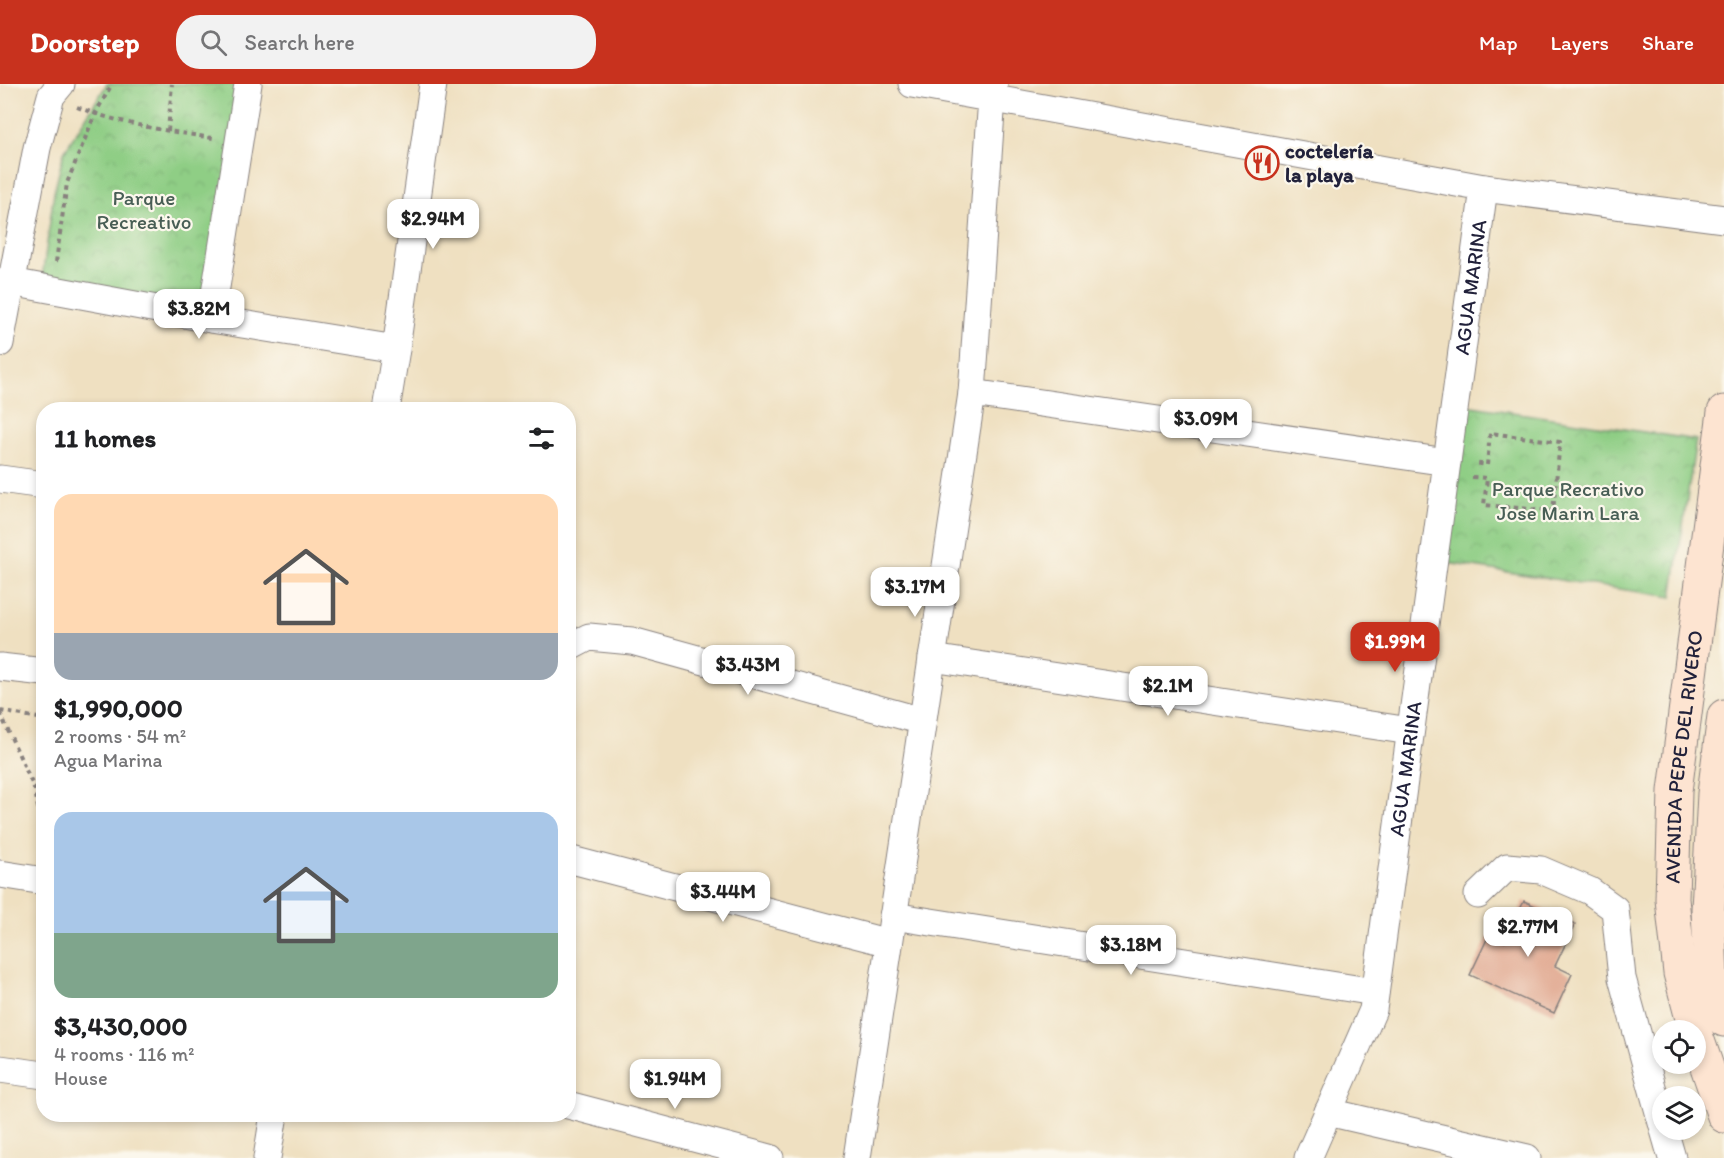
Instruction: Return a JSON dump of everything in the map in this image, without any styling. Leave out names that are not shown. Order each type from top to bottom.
[{"type":"main road","name":"AVENIDA PEPE DEL RIVERO","points":[[1692,1020],[1680,973],[1671,899],[1675,791],[1724,412]]},
{"type":"main road","name":"AVENIDA PEPE DEL RIVERO","points":[[1724,716],[1708,909],[1724,1020]]},
{"type":"main road","name":"AVENIDA PEPE DEL RIVERO","points":[[1706,1063],[1724,1116]]},
{"type":"street","points":[[211,319],[248,84]]},
{"type":"street","points":[[387,402],[433,84]]},
{"type":"street","points":[[912,84],[993,91],[1484,188],[1724,219]]},
{"type":"street","points":[[0,343],[5,282],[37,148],[56,90]]},
{"type":"street","points":[[856,1158],[972,393],[993,91]]},
{"type":"street","name":"AGUA MARINA","points":[[1308,1158],[1373,1010],[1484,188]]},
{"type":"street","points":[[5,282],[396,349]]},
{"type":"street","points":[[972,393],[1446,465]]},
{"type":"street","points":[[0,479],[36,484]]},
{"type":"street","points":[[576,644],[589,637],[632,641],[922,721]]},
{"type":"street","points":[[932,658],[1410,731]]},
{"type":"street","points":[[0,667],[36,671]]},
{"type":"street","points":[[1675,791],[1719,794]]},
{"type":"street","points":[[576,861],[889,943]]},
{"type":"street","points":[[1479,895],[1507,867],[1541,870],[1590,891],[1615,909],[1622,978],[1652,1087]]},
{"type":"street","points":[[0,874],[36,880]]},
{"type":"street","points":[[893,916],[1375,992]]},
{"type":"street","points":[[0,1069],[36,1074]]},
{"type":"street","points":[[576,1107],[770,1158]]},
{"type":"street","points":[[1328,1112],[1527,1158]]},
{"type":"street","points":[[267,1158],[273,1122]]},
{"type":"street","points":[[1667,1140],[1672,1158]]},
{"type":"path","points":[[55,271],[67,183],[95,114],[112,84]]},
{"type":"path","points":[[168,131],[172,84]]},
{"type":"path","points":[[56,90],[95,114],[168,131],[214,138],[238,149]]},
{"type":"path","points":[[1491,433],[1560,442],[1553,512],[1484,505],[1487,478],[1446,465],[1487,465],[1491,433]]},
{"type":"path","points":[[0,712],[36,718]]},
{"type":"path","points":[[0,712],[36,796]]},
{"type":"green space","name":"Parque Recreativo","points":[[107,84],[254,84],[221,311],[39,282],[43,272],[54,193],[64,152]]},
{"type":"green space","name":"Parque Recrativo Jose Marin Lara","points":[[1465,405],[1696,440],[1672,597],[1441,562]]},
{"type":"building","points":[[1524,901],[1575,924],[1555,966],[1572,974],[1554,1013],[1470,975],[1489,935],[1505,942]]},
{"type":"place","name":"coctelería la playa","points":[[1262,163]]}]
